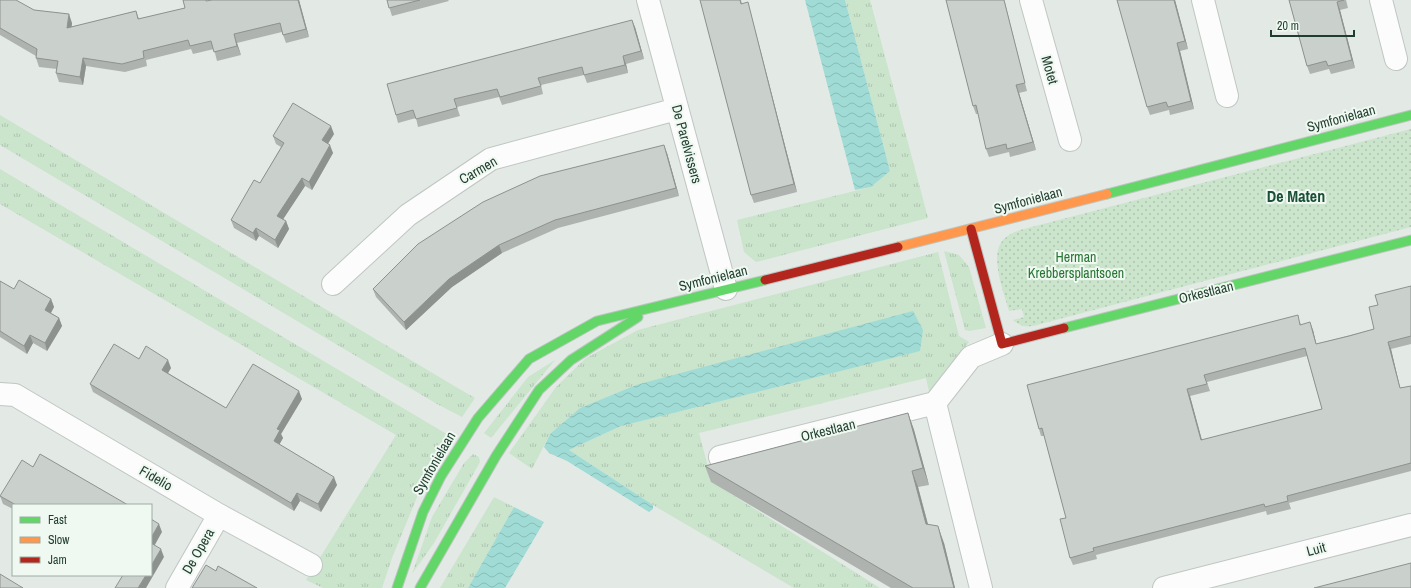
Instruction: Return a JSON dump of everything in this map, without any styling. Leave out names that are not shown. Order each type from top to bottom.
[{"type":"street","name":"De Parelvissers","points":[[648,0],[726,289]]},
{"type":"street","name":"Motet","points":[[1030,0],[1070,140]]},
{"type":"street","points":[[1203,0],[1227,96]]},
{"type":"street","points":[[1381,0],[1396,58]]},
{"type":"street","name":"Carmen","points":[[333,284],[408,214],[491,159],[677,109]]},
{"type":"street","name":"Symfonielaan","points":[[397,588],[423,512],[441,476],[478,418],[529,359],[597,321],[971,229],[1411,114]]},
{"type":"street","points":[[971,229],[1002,344]]},
{"type":"street","name":"Orkestlaan","points":[[720,457],[935,403],[971,357],[1002,344],[1411,240]]},
{"type":"street","name":"Symfonielaan","points":[[420,588],[496,456],[539,390],[571,360],[650,308]]},
{"type":"street","name":"Fidelio","points":[[0,394],[15,395],[219,515],[311,565]]},
{"type":"street","points":[[935,403],[982,588]]},
{"type":"street","name":"De Opera","points":[[177,588],[219,515]]},
{"type":"street","name":"Luit","points":[[1164,588],[1222,581],[1411,524]]},
{"type":"green space","points":[[845,0],[870,0],[928,218],[756,262],[744,252],[737,220],[871,187],[890,171]]},
{"type":"green space","points":[[0,115],[475,398],[462,417],[437,404],[0,145]]},
{"type":"green space","name":"Herman Krebbersplantsoen","points":[[1411,129],[1411,227],[1035,325],[1024,326],[1013,320],[1024,317],[1022,309],[1009,311],[1001,284],[997,263],[999,246],[1007,236],[1020,230]]},
{"type":"green space","points":[[0,169],[450,436],[429,468],[392,558],[382,588],[323,588],[306,580],[396,435],[0,204]]},
{"type":"green space","points":[[944,251],[959,255],[969,267],[986,328],[969,331],[965,330]]},
{"type":"green space","points":[[938,252],[959,336],[969,342],[930,396],[926,378],[699,433],[712,482],[880,588],[794,588],[653,505],[569,450],[621,426],[636,385],[580,408],[550,434],[532,469],[509,453],[556,387],[586,358],[638,330]]},
{"type":"green space","points":[[555,360],[491,438],[484,433],[528,377]]},
{"type":"green space","points":[[473,454],[479,457],[480,462],[434,543],[412,574],[432,517],[464,463]]},
{"type":"green space","points":[[494,497],[514,507],[468,588],[440,588]]},
{"type":"water","points":[[805,0],[845,0],[890,171],[871,187],[855,190]]},
{"type":"water","points":[[913,311],[923,330],[920,351],[621,426],[569,450],[653,505],[653,509],[649,512],[567,461],[549,453],[544,447],[550,434],[580,408],[636,385]]},
{"type":"water","points":[[514,507],[544,522],[505,588],[468,588]]},
{"type":"building","points":[[0,0],[16,0],[34,10],[69,14],[67,28],[136,11],[138,19],[185,8],[183,0],[298,0],[306,29],[283,35],[280,23],[234,34],[237,46],[214,52],[211,41],[190,46],[188,40],[143,51],[144,58],[122,64],[83,58],[80,77],[56,73],[58,61],[36,58],[37,49],[0,28]]},
{"type":"building","points":[[387,0],[420,0],[389,8]]},
{"type":"building","points":[[700,0],[740,0],[741,4],[748,2],[794,184],[751,195]]},
{"type":"building","points":[[946,0],[1004,0],[1025,83],[1016,85],[1033,142],[1007,149],[1006,144],[986,149],[976,105],[973,106]]},
{"type":"building","points":[[1117,0],[1174,0],[1185,41],[1177,43],[1191,101],[1168,107],[1166,102],[1147,107]]},
{"type":"building","points":[[1289,0],[1344,0],[1337,2],[1352,60],[1328,66],[1326,61],[1307,66]]},
{"type":"building","points":[[632,20],[641,51],[623,56],[625,65],[584,75],[582,67],[538,78],[541,86],[500,97],[497,89],[454,99],[457,108],[416,119],[413,110],[396,115],[387,84]]},
{"type":"building","points":[[293,103],[331,126],[322,140],[330,145],[309,182],[302,178],[277,216],[286,221],[275,240],[256,228],[253,233],[231,220],[254,180],[260,183],[284,143],[273,136]]},
{"type":"building","points":[[664,145],[676,188],[555,220],[499,245],[449,279],[404,322],[373,289],[418,244],[483,202],[540,176]]},
{"type":"building","points":[[19,280],[51,299],[45,310],[59,318],[45,343],[30,335],[24,346],[0,331],[0,281],[14,289]]},
{"type":"building","points":[[1411,286],[1411,336],[1388,342],[1400,388],[1411,386],[1411,463],[1287,496],[1288,501],[1265,507],[1264,504],[1093,548],[1094,551],[1070,558],[1060,519],[1066,518],[1042,428],[1039,429],[1027,385],[1298,315],[1300,325],[1310,322],[1316,344],[1349,336],[1374,329],[1369,307],[1378,305],[1375,295]],"holes":[[[1305,348],[1322,409],[1201,440],[1187,389],[1207,384],[1204,375]]]},
{"type":"building","points":[[114,344],[139,359],[146,346],[168,360],[162,370],[226,408],[253,364],[299,391],[277,429],[280,430],[274,441],[334,477],[318,504],[297,493],[291,503],[90,384]]},
{"type":"building","points":[[908,413],[923,468],[912,471],[926,524],[938,526],[954,588],[913,588],[705,466]]},
{"type":"building","points":[[40,454],[126,504],[14,504],[0,496],[22,460],[33,467]]},
{"type":"building","points":[[152,520],[159,524],[152,536]]},
{"type":"building","points":[[152,544],[161,549],[152,564]]},
{"type":"building","points":[[1411,563],[1411,588],[1314,588]]},
{"type":"building","points":[[206,565],[216,571],[218,566],[257,588],[192,588]]},
{"type":"building","points":[[0,574],[23,588],[0,588]]},
{"type":"building","points":[[122,576],[145,576],[138,588],[115,588]]},
{"type":"traffic: fast","points":[[1107,194],[1411,115]]},
{"type":"traffic: fast","points":[[1064,328],[1411,240]]},
{"type":"traffic: fast","points":[[397,588],[423,512],[441,476],[478,418],[529,359],[597,321],[765,280]]},
{"type":"traffic: fast","points":[[420,588],[496,456],[539,390],[571,360],[638,317]]},
{"type":"traffic: slow","points":[[898,247],[1107,194]]},
{"type":"traffic: jam","points":[[971,229],[1002,344],[1064,328]]},
{"type":"traffic: jam","points":[[765,280],[898,247]]},
{"type":"district","name":"De Maten","points":[[1296,196]]}]
